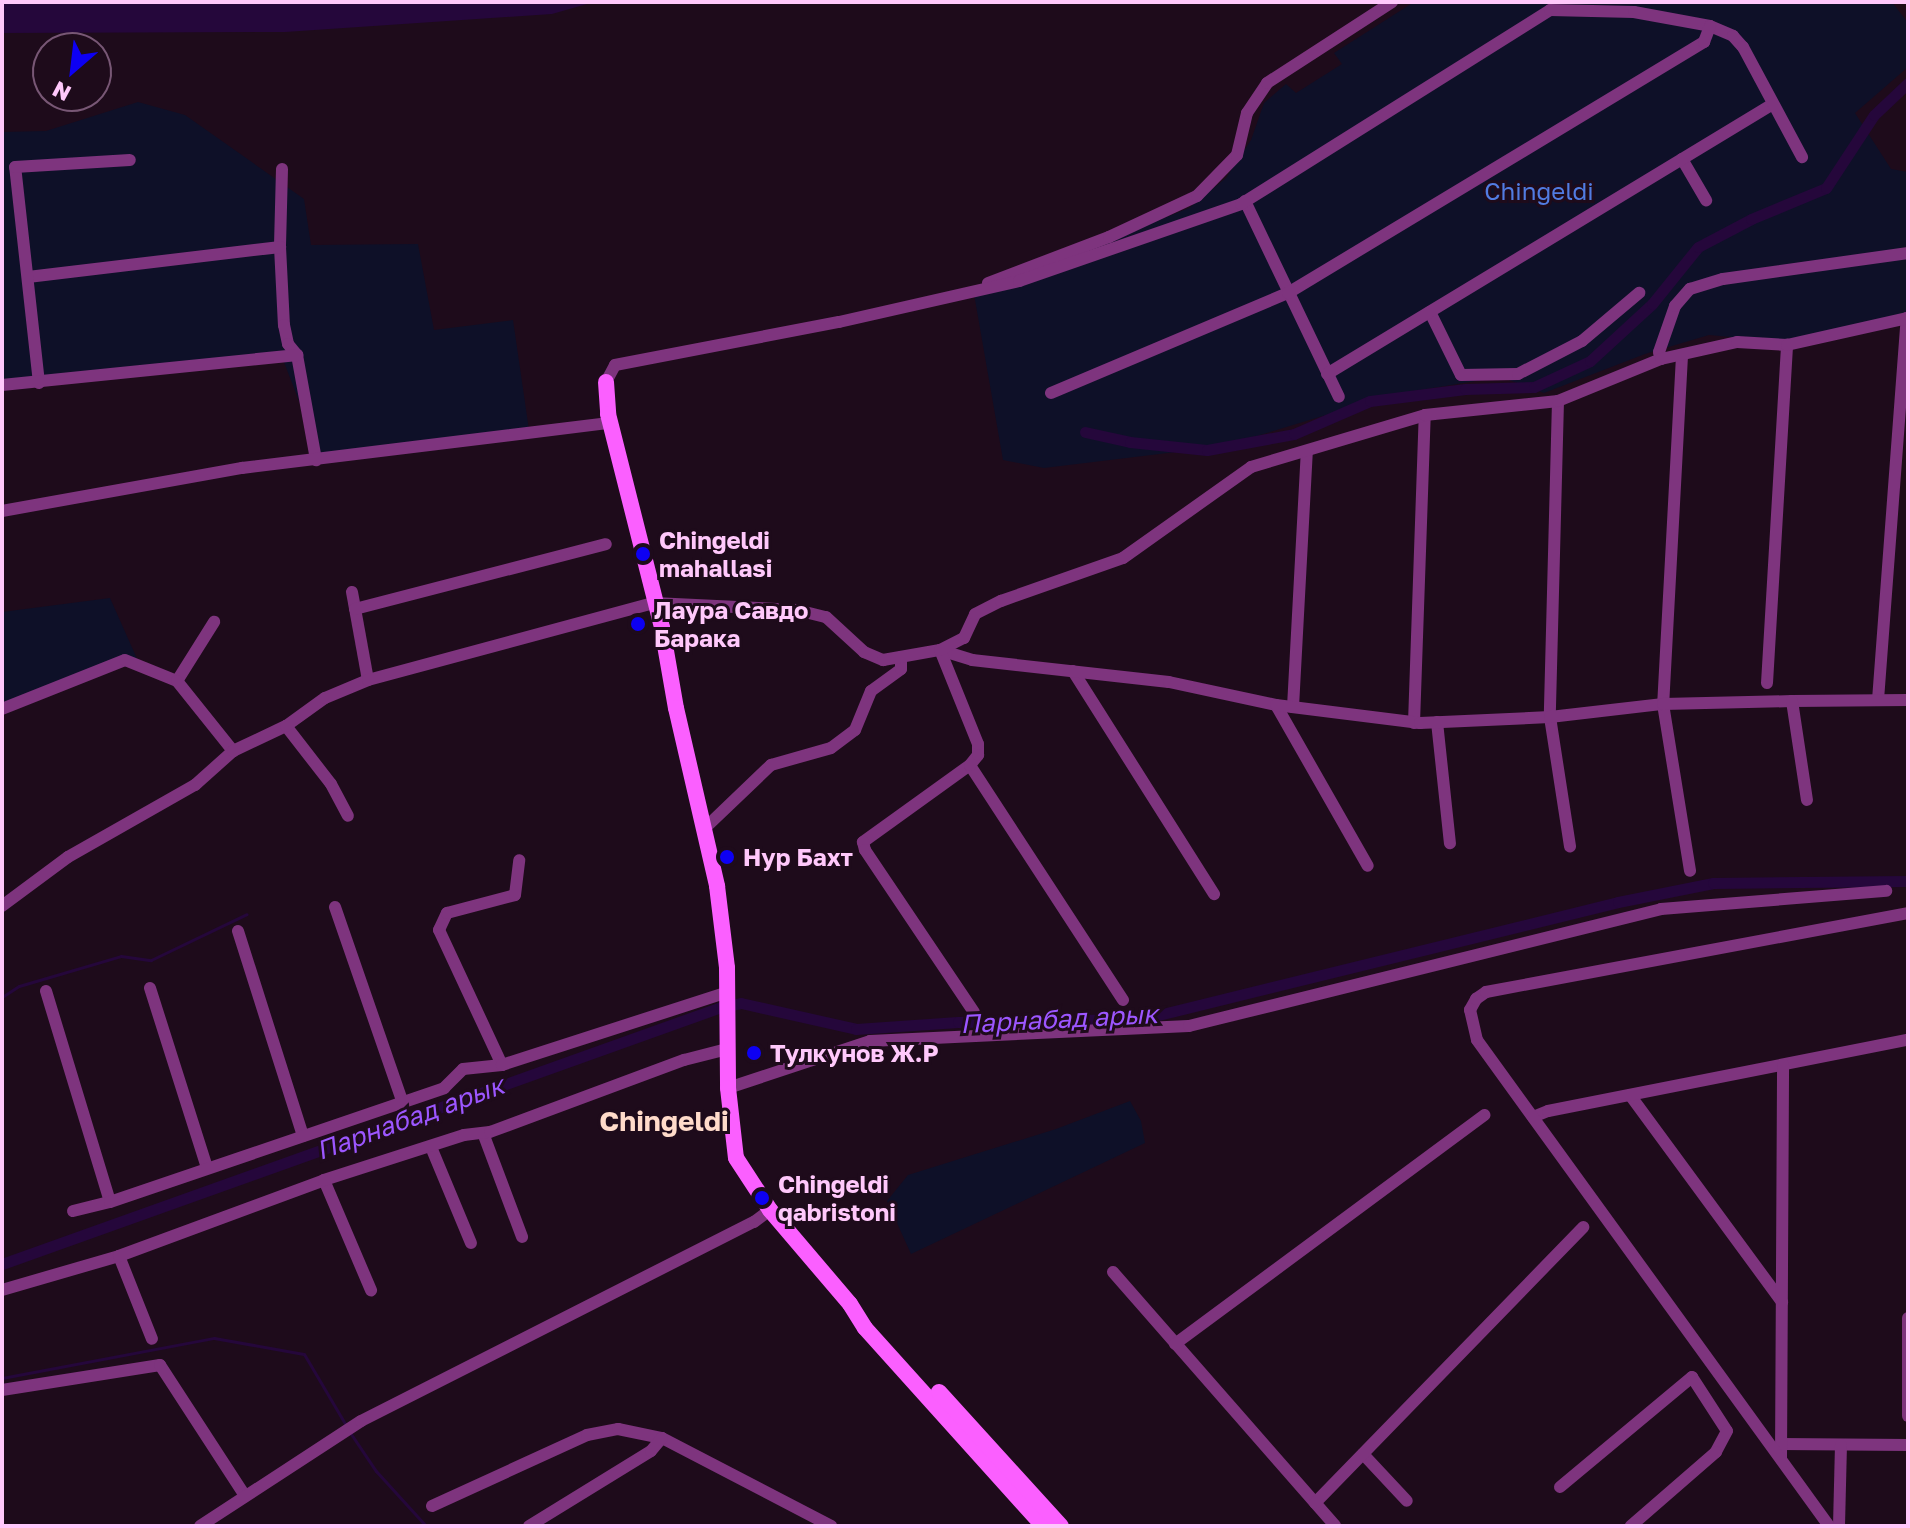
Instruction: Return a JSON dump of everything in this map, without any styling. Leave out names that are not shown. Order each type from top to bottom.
[{"type":"main road","points":[[606,382],[606,404],[717,886],[728,992],[728,1088],[736,1158],[766,1204],[850,1304],[897,1347],[1061,1526]]},
{"type":"main road","points":[[850,1304],[865,1328],[1043,1526]]},
{"type":"street","points":[[967,294],[1011,272],[1166,213],[1197,196],[1237,155],[1247,113],[1267,83],[1392,2]]},
{"type":"street","points":[[606,382],[615,365],[1019,281],[1245,201],[1550,10],[1634,12],[1710,26],[1733,36],[1743,47],[1802,157]]},
{"type":"street","points":[[1051,393],[1288,293],[1704,42],[1710,26]]},
{"type":"street","points":[[1327,374],[1773,104]]},
{"type":"street","points":[[1682,159],[1706,200]]},
{"type":"street","points":[[39,383],[15,167],[130,160]]},
{"type":"street","points":[[282,169],[280,247],[284,325],[288,344],[297,355],[316,460]]},
{"type":"street","points":[[1245,201],[1339,397]]},
{"type":"street","points":[[28,277],[280,247]]},
{"type":"street","points":[[1661,359],[1659,352],[1675,306],[1690,289],[1723,279],[1908,253]]},
{"type":"street","points":[[1430,312],[1461,375],[1518,374],[1582,341],[1639,293]]},
{"type":"street","points":[[2,906],[68,857],[195,785],[233,751],[286,726],[325,698],[368,680],[654,603],[797,610],[826,617],[873,658],[940,650],[961,642],[978,611],[1123,558],[1251,467],[1425,415],[1558,401],[1661,359],[1737,342],[1787,345],[1908,318],[1878,700]]},
{"type":"street","points":[[1767,683],[1787,345]]},
{"type":"street","points":[[2,385],[297,355]]},
{"type":"street","points":[[1682,356],[1663,704],[1690,871]]},
{"type":"street","points":[[1558,401],[1550,717],[1570,846]]},
{"type":"street","points":[[1414,723],[1425,415]]},
{"type":"street","points":[[2,511],[242,468],[611,423]]},
{"type":"street","points":[[1293,707],[1307,451]]},
{"type":"street","points":[[355,609],[606,544]]},
{"type":"street","points":[[352,592],[368,680]]},
{"type":"street","points":[[177,681],[214,622]]},
{"type":"street","points":[[940,650],[972,660],[1169,682],[1276,705],[1414,723],[1550,717],[1663,704],[1908,700]]},
{"type":"street","points":[[940,650],[978,744],[978,755],[970,765],[863,842],[865,850],[974,1012]]},
{"type":"street","points":[[704,829],[771,765],[831,748],[855,730],[871,691],[901,669],[901,657]]},
{"type":"street","points":[[2,709],[125,660],[177,681],[233,751]]},
{"type":"street","points":[[1073,671],[1214,894]]},
{"type":"street","points":[[1792,701],[1807,800]]},
{"type":"street","points":[[1276,705],[1368,866]]},
{"type":"street","points":[[1437,722],[1450,843]]},
{"type":"street","points":[[286,726],[331,784],[348,816]]},
{"type":"street","points":[[970,765],[1123,1000]]},
{"type":"street","points":[[502,1065],[439,930],[447,913],[515,895],[519,860]]},
{"type":"street","points":[[728,1088],[870,1041],[1189,1026],[1661,909],[1886,891]]},
{"type":"street","points":[[335,907],[403,1103]]},
{"type":"street","points":[[1829,1526],[1477,1040],[1470,1023],[1470,1010],[1476,999],[1486,992],[1908,913]]},
{"type":"street","points":[[238,931],[303,1136]]},
{"type":"street","points":[[150,988],[207,1168]]},
{"type":"street","points":[[46,991],[110,1202]]},
{"type":"street","points":[[73,1211],[110,1202],[403,1103],[444,1088],[463,1069],[502,1065],[728,992]]},
{"type":"street","points":[[1533,1117],[1908,1040]]},
{"type":"street","points":[[2,1290],[119,1256],[324,1180],[464,1135],[483,1133],[684,1060],[727,1049]]},
{"type":"street","points":[[1781,1459],[1783,1065]]},
{"type":"street","points":[[1630,1095],[1782,1302]]},
{"type":"street","points":[[1175,1344],[1484,1115]]},
{"type":"street","points":[[483,1133],[522,1237]]},
{"type":"street","points":[[431,1147],[471,1243]]},
{"type":"street","points":[[324,1180],[371,1290]]},
{"type":"street","points":[[200,1526],[361,1421],[712,1244],[766,1204]]},
{"type":"street","points":[[1315,1503],[1583,1227]]},
{"type":"street","points":[[119,1256],[152,1339]]},
{"type":"street","points":[[1113,1272],[1335,1526]]},
{"type":"street","points":[[1908,1318],[1908,1416]]},
{"type":"street","points":[[2,1390],[160,1365],[245,1496]]},
{"type":"street","points":[[1560,1487],[1692,1377],[1727,1431],[1716,1452],[1631,1526]]},
{"type":"street","points":[[432,1506],[587,1435],[618,1429],[662,1438],[831,1526]]},
{"type":"street","points":[[529,1526],[651,1451],[662,1438]]},
{"type":"street","points":[[1781,1444],[1908,1445]]},
{"type":"street","points":[[1839,1526],[1841,1445]]},
{"type":"street","points":[[1363,1454],[1407,1501]]},
{"type":"green space","name":"Chingeldi","points":[[1414,2],[1892,2],[1908,23],[1908,67],[1855,113],[1891,169],[1908,172],[1908,317],[1785,342],[1709,335],[1645,354],[1544,393],[1501,377],[1395,394],[1257,436],[1176,452],[1044,468],[1003,460],[974,294],[1189,208],[1226,178],[1251,140],[1264,103],[1286,84],[1296,93],[1342,64],[1334,53]]},
{"type":"green space","points":[[138,102],[185,115],[304,199],[311,245],[418,244],[434,330],[513,320],[529,430],[319,453],[282,357],[2,385],[2,132],[46,131]]},
{"type":"green space","points":[[110,598],[138,661],[2,704],[2,612]]},
{"type":"green space","points":[[1130,1101],[1141,1121],[1145,1143],[911,1254],[887,1201],[908,1175],[1056,1129]]},
{"type":"shaded area","points":[[2,2],[594,2],[552,14],[285,32],[2,33]]},
{"type":"waterway","points":[[1085,432],[1130,442],[1207,450],[1294,434],[1370,401],[1465,389],[1534,387],[1590,361],[1652,304],[1698,247],[1751,219],[1826,188],[1874,115],[1908,83]]},
{"type":"waterway","name":"Парнабад арык","points":[[2,1264],[721,1007],[741,1003],[856,1029],[958,1022],[1142,1019],[1618,902],[1713,883],[1908,881]]},
{"type":"waterway","points":[[2,997],[19,986],[121,956],[151,960],[247,914]]},
{"type":"waterway","points":[[2,1378],[214,1338],[304,1354],[347,1427]]},
{"type":"waterway","points":[[351,1434],[376,1471],[426,1526]]},
{"type":"place","name":"Chingeldi mahallasi","points":[[643,554]]},
{"type":"place","name":"Лаура Савдо Барака","points":[[638,624]]},
{"type":"place","name":"Нур Бахт","points":[[727,857]]},
{"type":"place","name":"Тулкунов Ж.Р","points":[[754,1053]]},
{"type":"place","name":"Chingeldi qabristoni","points":[[762,1198]]},
{"type":"district","name":"Chingeldi","points":[[664,1121]]}]
